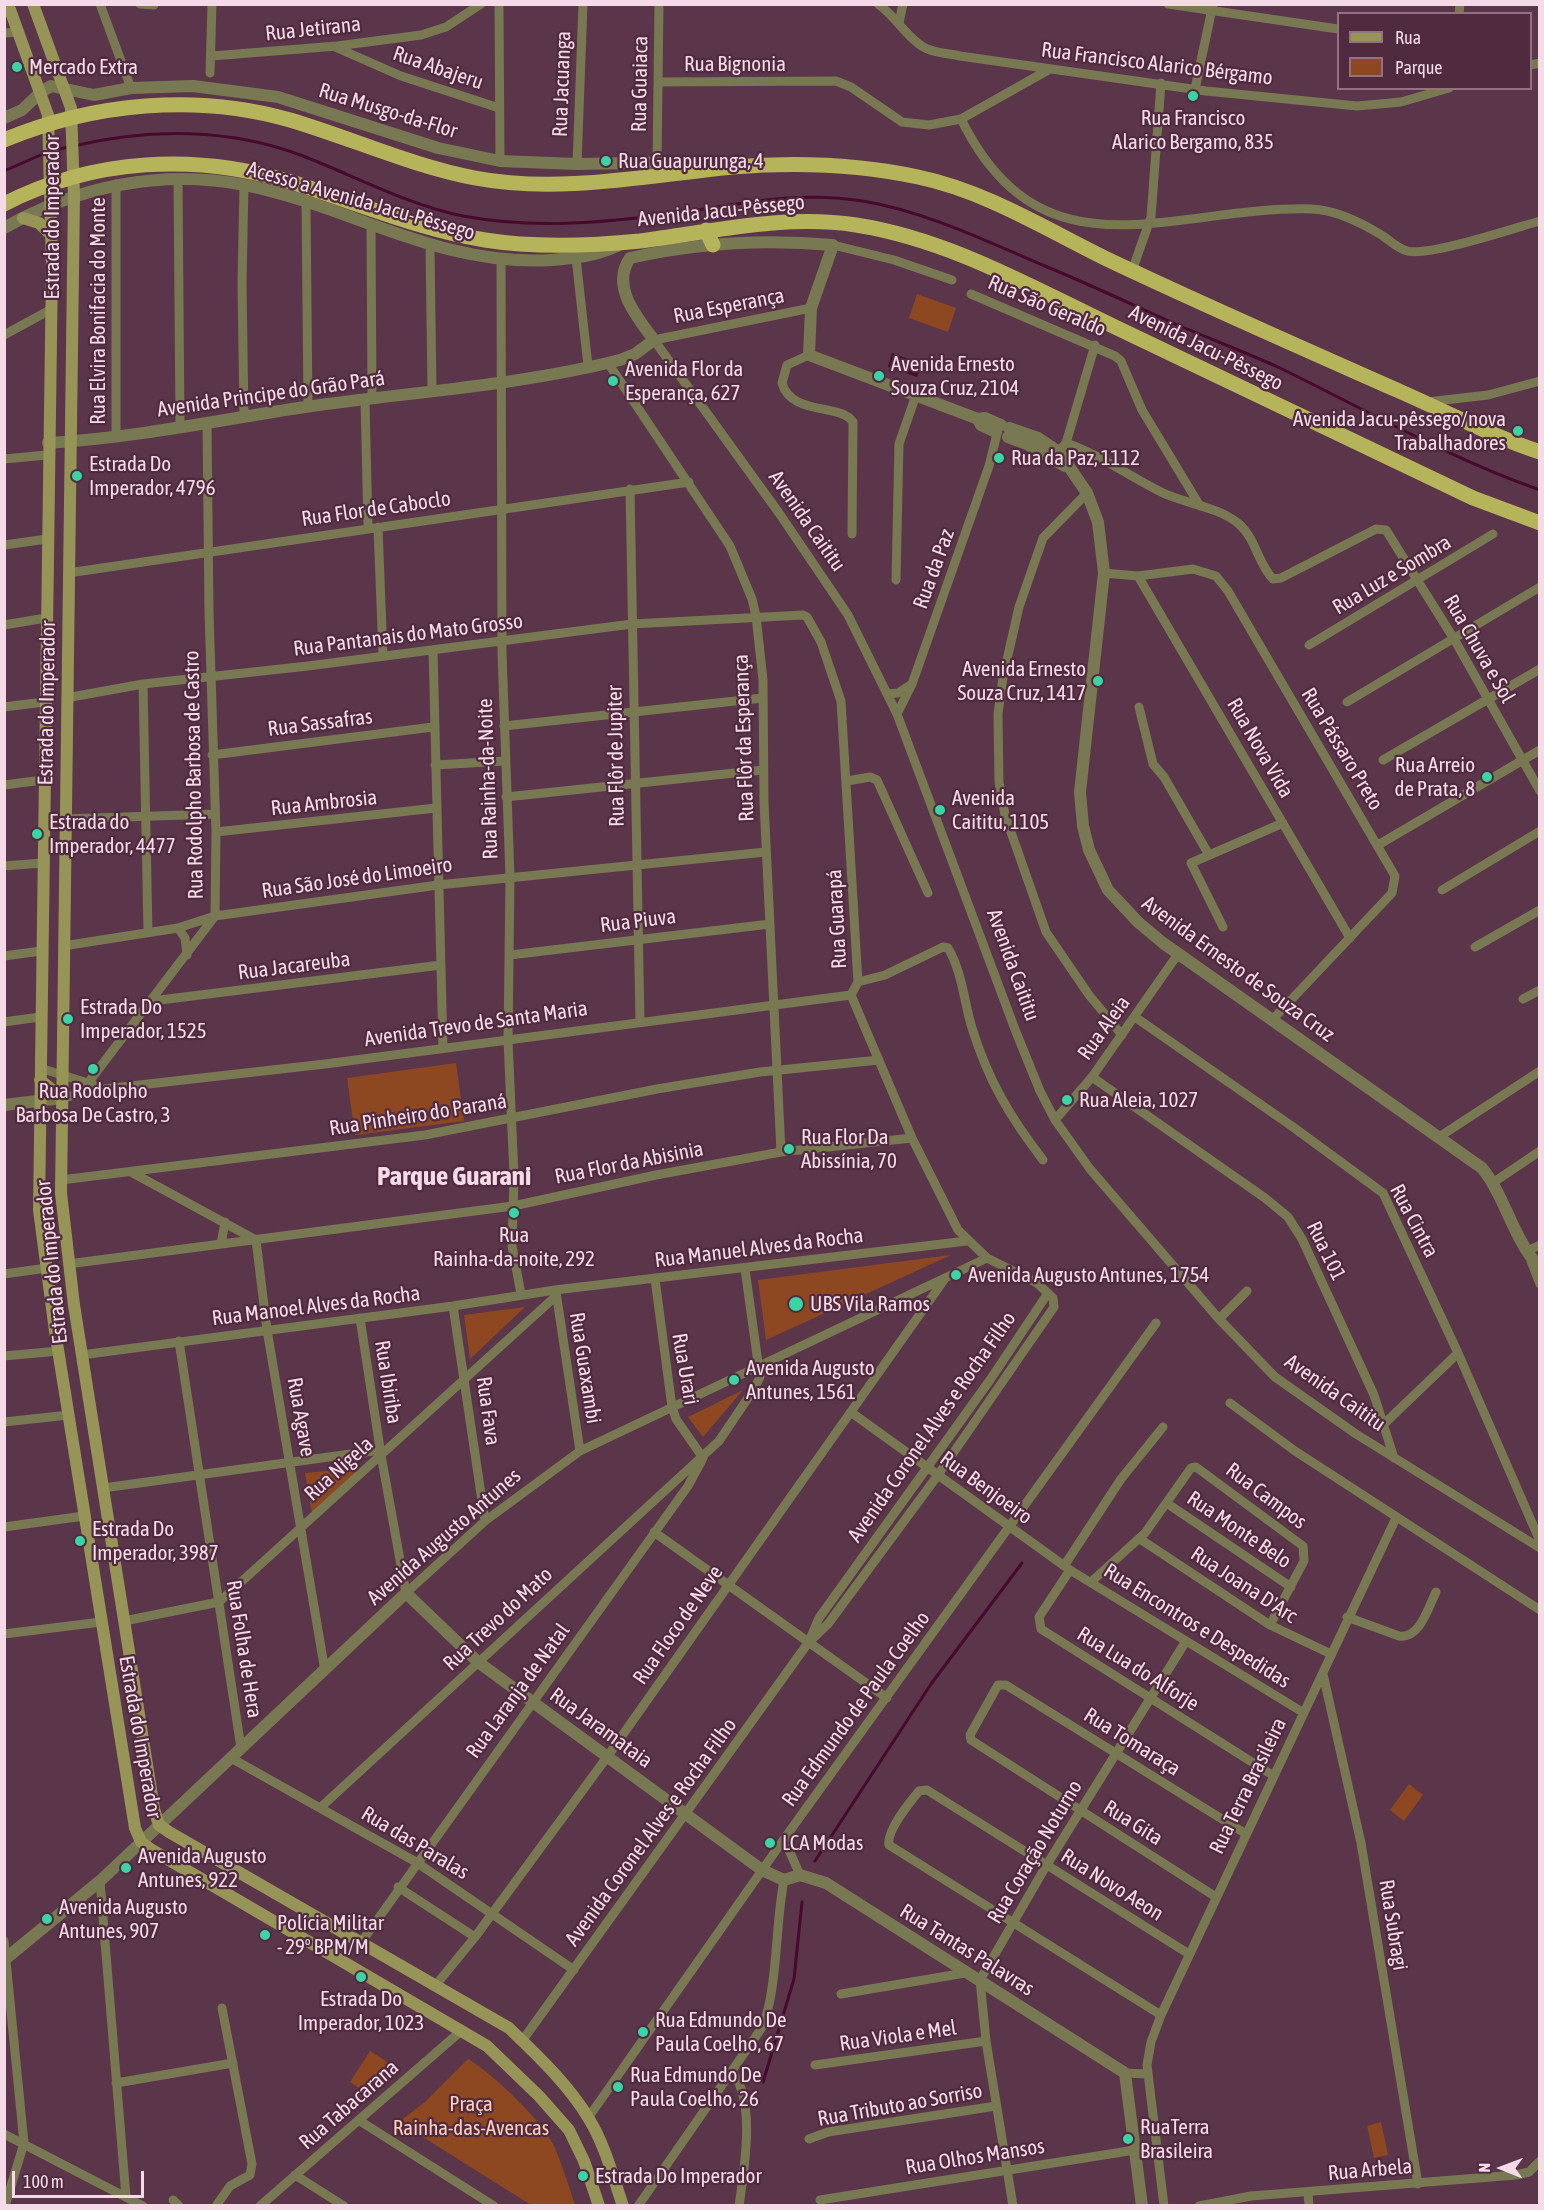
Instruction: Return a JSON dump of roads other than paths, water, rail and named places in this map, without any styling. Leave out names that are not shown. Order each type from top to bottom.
[{"type":"highway","name":"Avenida Jacu-Pêssego","points":[[4,140],[76,116],[107,110],[172,105],[256,112],[289,120],[473,178],[502,182],[621,180],[728,168],[838,165],[924,178],[1008,210],[1132,271],[1539,452]]},
{"type":"highway","name":"Avenida Jacu-Pêssego","points":[[4,204],[55,182],[97,171],[132,165],[200,164],[266,176],[438,230],[486,240],[548,245],[626,242],[706,230],[799,222],[854,224],[915,239],[951,251],[1453,489],[1539,523]]},
{"type":"highway","points":[[734,243],[738,227]]},
{"type":"highway","points":[[706,230],[713,245]]},
{"type":"main road","name":"Estrada do Imperador","points":[[8,4],[48,115],[51,236],[39,1210],[84,1516],[132,1815],[141,1842],[487,2046],[569,2130],[584,2161],[599,2205]]},
{"type":"main road","name":"Estrada do Imperador","points":[[33,4],[71,108],[74,195],[61,1180],[68,1264],[81,1355],[148,1787],[159,1825],[260,1886],[508,2028],[522,2041],[588,2118],[600,2142],[623,2205]]},
{"type":"main road","points":[[19,32],[45,35]]},
{"type":"main road","points":[[23,218],[39,223],[51,236],[57,255],[55,319],[59,329],[72,332]]},
{"type":"main road","points":[[40,1074],[62,1098]]},
{"type":"main road","points":[[259,1912],[260,1886]]},
{"type":"street","points":[[100,4],[131,88]]},
{"type":"street","points":[[140,4],[154,5]]},
{"type":"street","points":[[210,73],[212,4]]},
{"type":"street","name":"Rua Jetirana","points":[[212,56],[332,46],[422,35],[446,27],[481,4]]},
{"type":"street","points":[[499,4],[500,161]]},
{"type":"street","name":"Rua Jacuanga","points":[[577,164],[583,4]]},
{"type":"street","name":"Rua Guaiaca","points":[[657,164],[659,4]]},
{"type":"street","name":"Rua Francisco Alarico Bérgamo","points":[[878,4],[919,45],[931,50],[1195,89],[1357,106],[1401,102],[1442,90]]},
{"type":"street","points":[[899,23],[903,4]]},
{"type":"street","points":[[1168,4],[1212,8],[1337,29]]},
{"type":"street","points":[[1195,89],[1212,8]]},
{"type":"street","points":[[4,33],[19,32]]},
{"type":"street","name":"Rua Abajeru","points":[[332,46],[401,76],[500,108]]},
{"type":"street","name":"Rua Bignonia","points":[[659,82],[836,81],[850,87],[891,117],[911,125],[929,125],[962,119],[1051,68]]},
{"type":"street","points":[[1132,271],[1149,225],[1161,83]]},
{"type":"street","name":"Rua Musgo-da-Flor","points":[[41,92],[51,86],[63,87],[79,94],[94,95],[131,88],[193,86],[278,97],[438,148],[500,161],[577,164],[687,162],[728,168]]},
{"type":"street","points":[[4,118],[30,104],[41,92]]},
{"type":"street","points":[[962,119],[985,162],[1000,180],[1027,200],[1053,213],[1072,219],[1126,226],[1315,209],[1351,219],[1407,251],[1441,248],[1539,221]]},
{"type":"street","points":[[178,180],[180,426]]},
{"type":"street","name":"Acesso a Avenida Jacu-Pêssego","points":[[50,206],[74,195],[116,184],[178,180],[244,185],[430,246],[501,260],[576,258],[599,254],[626,242]]},
{"type":"street","name":"Rua Elvira Bonifacia do Monte","points":[[116,184],[116,437]]},
{"type":"street","points":[[244,185],[244,417]]},
{"type":"street","points":[[306,204],[308,407]]},
{"type":"street","points":[[4,228],[50,206]]},
{"type":"street","points":[[371,226],[368,399],[373,527],[383,656]]},
{"type":"street","points":[[713,245],[734,243],[833,245],[894,260],[952,280]]},
{"type":"street","name":"Avenida Caititu","points":[[713,245],[630,258],[624,273],[626,297],[630,307],[817,568],[848,615],[897,714],[1016,1032],[1055,1120],[1103,1188],[1219,1319],[1293,1392],[1539,1548]]},
{"type":"street","points":[[833,245],[811,308],[809,355],[787,365],[782,383],[788,394],[798,401],[820,410],[847,416],[853,422],[852,534]]},
{"type":"street","points":[[430,246],[432,391]]},
{"type":"street","points":[[576,258],[588,366]]},
{"type":"street","name":"Rua Rainha-da-Noite","points":[[501,260],[502,641],[510,877],[508,1040],[513,1119],[512,1246],[521,1294]]},
{"type":"street","name":"Rua São Geraldo","points":[[971,294],[1095,345],[1120,361],[1142,410],[1200,506]]},
{"type":"street","name":"Rua Esperança","points":[[654,340],[811,308]]},
{"type":"street","points":[[4,335],[50,310]]},
{"type":"street","name":"Avenida Principe do Grão Pará","points":[[47,449],[72,442],[308,407],[500,382],[608,363],[635,354],[654,340]]},
{"type":"street","points":[[1095,345],[1059,451],[1099,456],[1163,493],[1200,506]]},
{"type":"street","name":"Avenida Ernesto de Souza Cruz","points":[[809,355],[978,419],[981,425],[1003,432],[1038,438],[1059,451],[1087,493],[1098,522],[1104,573],[1080,792],[1083,826],[1097,872],[1108,890],[1138,922],[1178,954],[1482,1168],[1494,1182],[1528,1254],[1539,1284]]},
{"type":"street","name":"Rua Flôr da Esperança","points":[[608,363],[730,546],[752,599],[756,616],[763,698],[766,852],[781,1152]]},
{"type":"street","points":[[1424,402],[1477,397],[1539,381]]},
{"type":"street","points":[[896,580],[899,444],[916,395]]},
{"type":"street","name":"Rua Rodolpho Barbosa de Castro","points":[[88,1083],[152,1002],[215,916],[216,832],[212,755],[207,423]]},
{"type":"street","name":"Rua da Paz","points":[[897,714],[912,684],[1003,432]]},
{"type":"street","points":[[4,459],[47,449]]},
{"type":"street","name":"Rua Flor de Caboclo","points":[[68,573],[689,482]]},
{"type":"street","name":"Rua Flôr de Jupiter","points":[[630,489],[640,1022]]},
{"type":"street","points":[[1087,493],[1043,538],[1019,607],[1003,677],[998,714],[999,782],[1005,815],[1046,932],[1089,995],[1122,1035]]},
{"type":"street","name":"Rua Chuva e Sol","points":[[1200,506],[1239,524],[1254,545],[1271,577],[1277,579],[1376,529],[1383,529],[1390,535],[1454,639],[1539,790]]},
{"type":"street","name":"Rua Luz e Sombra","points":[[1309,645],[1419,581],[1493,534]]},
{"type":"street","points":[[4,545],[47,539]]},
{"type":"street","name":"Rua Pássaro Preto","points":[[1104,573],[1138,576],[1193,569],[1208,571],[1216,576],[1228,591],[1395,876],[1395,889],[1273,1019]]},
{"type":"street","name":"Rua Nova Vida","points":[[1138,576],[1350,938]]},
{"type":"street","points":[[1347,702],[1539,587]]},
{"type":"street","name":"Rua Guarapá","points":[[756,616],[803,615],[810,621],[821,642],[841,701],[858,982],[851,995],[912,1138],[951,1218],[967,1241],[987,1258],[1037,1282],[1048,1293]]},
{"type":"street","name":"Rua Pantanais do Mato Grosso","points":[[66,698],[143,684],[632,624],[756,616]]},
{"type":"street","points":[[4,624],[46,618]]},
{"type":"street","points":[[433,650],[433,727],[443,1048]]},
{"type":"street","points":[[1383,760],[1539,669]]},
{"type":"street","points":[[143,684],[148,932]]},
{"type":"street","points":[[887,694],[898,693],[912,684]]},
{"type":"street","points":[[504,726],[763,698]]},
{"type":"street","points":[[4,707],[44,702]]},
{"type":"street","points":[[1139,707],[1153,764],[1164,777],[1209,855]]},
{"type":"street","name":"Rua Sassafras","points":[[212,755],[433,727]]},
{"type":"street","points":[[1378,845],[1539,750]]},
{"type":"street","points":[[435,765],[505,761]]},
{"type":"street","points":[[506,797],[763,770]]},
{"type":"street","points":[[847,781],[870,777],[877,780],[928,893]]},
{"type":"street","points":[[4,785],[43,780]]},
{"type":"street","name":"Rua Ambrosia","points":[[216,832],[436,808]]},
{"type":"street","points":[[65,819],[215,814]]},
{"type":"street","points":[[1223,927],[1191,863],[1283,823]]},
{"type":"street","points":[[1442,890],[1539,831]]},
{"type":"street","name":"Rua São José do Limoeiro","points":[[63,946],[178,928],[215,916],[438,885],[766,852]]},
{"type":"street","points":[[4,866],[42,863]]},
{"type":"street","points":[[1474,947],[1539,910]]},
{"type":"street","name":"Rua Piuva","points":[[510,955],[770,924]]},
{"type":"street","points":[[178,928],[185,938],[187,955]]},
{"type":"street","points":[[858,982],[885,975],[943,947],[950,950],[971,1027],[997,1094],[1012,1120],[1043,1160]]},
{"type":"street","points":[[4,956],[41,951]]},
{"type":"street","name":"Rua Aleia","points":[[1055,1120],[1092,1077],[1178,954]]},
{"type":"street","name":"Rua Jacareuba","points":[[152,1002],[441,965]]},
{"type":"street","points":[[1523,999],[1539,990]]},
{"type":"street","name":"Avenida Trevo de Santa Maria","points":[[4,1106],[62,1098],[104,1089],[508,1040],[851,995]]},
{"type":"street","points":[[4,1022],[40,1017]]},
{"type":"street","name":"Rua Cintra","points":[[1135,1017],[1312,1140],[1383,1193],[1458,1353],[1530,1514],[1539,1541]]},
{"type":"street","name":"Rua Pinheiro do Paraná","points":[[61,1180],[384,1141],[513,1119],[657,1089],[777,1071],[879,1060]]},
{"type":"street","points":[[1439,1137],[1496,1097],[1539,1071]]},
{"type":"street","name":"Avenida Trevo de Santa Maria","points":[[40,1074],[62,1073],[104,1089]]},
{"type":"street","name":"Rua 101","points":[[1092,1077],[1265,1198],[1287,1217],[1302,1239],[1385,1428],[1394,1458]]},
{"type":"street","name":"Rua Flor da Abisinia","points":[[68,1264],[513,1206],[656,1175],[781,1152],[912,1138]]},
{"type":"street","points":[[1494,1182],[1539,1151]]},
{"type":"street","points":[[131,1172],[256,1240]]},
{"type":"street","points":[[221,1244],[225,1222]]},
{"type":"street","name":"Rua Agave","points":[[256,1240],[267,1330],[325,1671]]},
{"type":"street","name":"Rua Manuel Alves da Rocha","points":[[556,1293],[967,1241]]},
{"type":"street","points":[[1539,1245],[1528,1254],[1539,1268]]},
{"type":"street","name":"Avenida Augusto Antunes","points":[[6,1959],[100,1881],[485,1521],[580,1450],[760,1364],[945,1280],[987,1258]]},
{"type":"street","points":[[4,1274],[46,1268]]},
{"type":"street","points":[[703,1458],[719,1441],[760,1377],[745,1269]]},
{"type":"street","name":"Rua Urari","points":[[654,1279],[672,1407],[676,1419],[703,1458]]},
{"type":"street","name":"Rua Floco de Neve","points":[[435,1986],[475,1937],[607,1757],[945,1280]]},
{"type":"street","points":[[1219,1319],[1247,1291]]},
{"type":"street","name":"Rua Manoel Alves da Rocha","points":[[81,1355],[453,1306],[521,1294],[556,1293]]},
{"type":"street","name":"Rua Nigela","points":[[219,1602],[380,1452],[465,1379],[556,1293]]},
{"type":"street","name":"Rua Guaxambi","points":[[556,1293],[580,1450]]},
{"type":"street","name":"Avenida Coronel Alves e Rocha Filho","points":[[522,2041],[808,1642],[819,1618],[927,1468],[1048,1293],[1053,1298],[1052,1311],[938,1475],[828,1624],[808,1642]]},
{"type":"street","name":"Rua Fava","points":[[453,1306],[485,1521]]},
{"type":"street","name":"Rua Ibiriba","points":[[360,1317],[380,1452],[406,1593]]},
{"type":"street","name":"Rua Edmundo de Paula Coelho","points":[[588,2118],[784,1839],[1010,1529],[1156,1323]]},
{"type":"street","name":"Rua Folha de Hera","points":[[179,1341],[241,1748]]},
{"type":"street","points":[[4,1356],[59,1351]]},
{"type":"street","points":[[1371,1443],[1458,1353]]},
{"type":"street","points":[[1230,1403],[1273,1436],[1539,1610]]},
{"type":"street","name":"Rua Benjoeiro","points":[[852,1413],[1067,1568]]},
{"type":"street","points":[[4,1422],[69,1415]]},
{"type":"street","name":"Rua Lua do Alforje","points":[[1163,1427],[1121,1479],[1067,1568],[1039,1617],[1041,1629],[1274,1776]]},
{"type":"street","points":[[102,1488],[291,1461],[380,1452]]},
{"type":"street","name":"Rua Laranja de Natal","points":[[360,1944],[398,1887],[688,1486],[703,1458]]},
{"type":"street","name":"Rua Trevo do Mato","points":[[320,1808],[651,1501],[703,1458]]},
{"type":"street","name":"Rua Campos","points":[[1168,1503],[1194,1466],[1303,1546],[1304,1561],[1270,1625]]},
{"type":"street","points":[[1091,1582],[1140,1539],[1168,1503]]},
{"type":"street","name":"Rua Monte Belo","points":[[1168,1503],[1291,1587]]},
{"type":"street","points":[[4,1527],[84,1516]]},
{"type":"street","name":"Rua Terra Brasileira","points":[[1164,2205],[1148,2074],[1148,2053],[1161,2015],[1189,1954],[1323,1674],[1347,1617],[1396,1518]]},
{"type":"street","points":[[654,1532],[728,1587],[887,1698]]},
{"type":"street","name":"Rua Joana D'Arc","points":[[1140,1539],[1270,1625],[1331,1654]]},
{"type":"street","name":"Rua Encontros e Despedidas","points":[[1067,1568],[1304,1713]]},
{"type":"street","points":[[1347,1617],[1399,1636],[1408,1636],[1415,1633],[1436,1592]]},
{"type":"street","name":"Rua Jaramataia","points":[[406,1593],[478,1662],[762,1870],[784,1880]]},
{"type":"street","points":[[123,1621],[219,1602]]},
{"type":"street","points":[[4,1634],[101,1622]]},
{"type":"street","name":"Rua Coração Noturno","points":[[980,1980],[1012,1921],[1186,1641]]},
{"type":"street","name":"Rua Subragi","points":[[1323,1674],[1361,1843],[1418,2184]]},
{"type":"street","name":"Rua Tomaraça","points":[[970,1740],[970,1735],[998,1686],[1008,1686],[1246,1834]]},
{"type":"street","name":"Rua Gita","points":[[970,1740],[1216,1897]]},
{"type":"street","name":"Rua das Paralas","points":[[231,1758],[416,1862],[574,1970]]},
{"type":"street","name":"Rua Novo Aeon","points":[[1012,1921],[889,1845],[889,1835],[919,1791],[924,1789],[1189,1954]]},
{"type":"street","points":[[638,2205],[756,2040],[768,2014],[784,1880],[800,1875],[784,1839]]},
{"type":"street","name":"Rua Tantas Palavras","points":[[800,1875],[826,1883],[1125,2073]]},
{"type":"street","points":[[100,1881],[126,2197]]},
{"type":"street","points":[[398,1887],[475,1937]]},
{"type":"street","points":[[1012,1921],[1161,2015]]},
{"type":"street","points":[[4,1941],[24,2143],[5,2205]]},
{"type":"street","points":[[841,1994],[892,1988],[965,1973]]},
{"type":"street","points":[[980,1980],[986,2041],[1013,2205]]},
{"type":"street","points":[[216,2205],[230,2186],[252,2171],[222,2008]]},
{"type":"street","name":"Rua Tabacarana","points":[[260,2205],[360,2121],[461,2031]]},
{"type":"street","name":"Rua Viola e Mel","points":[[815,2065],[986,2041]]},
{"type":"street","points":[[116,2083],[233,2063]]},
{"type":"street","points":[[733,2073],[742,2088],[747,2147],[739,2205]]},
{"type":"street","points":[[1143,2205],[1125,2073],[1148,2074]]},
{"type":"street","name":"Rua Tributo ao Sorriso","points":[[809,2139],[828,2132],[996,2106]]},
{"type":"street","points":[[360,2121],[494,2205]]},
{"type":"street","points":[[4,2134],[140,2205]]},
{"type":"street","name":"Rua Olhos Mansos","points":[[820,2200],[1135,2150]]},
{"type":"street","name":"Rua Arbela","points":[[1199,2205],[1251,2196],[1516,2175],[1529,2172],[1539,2161]]},
{"type":"street","points":[[296,2175],[344,2205]]},
{"type":"street","points":[[1308,2193],[1309,2205]]},
{"type":"waterway","points":[[74,146],[102,140],[160,134],[189,134],[247,140],[303,156],[422,205],[463,216],[515,222],[567,223],[619,220],[790,198],[838,198],[887,206],[978,237],[1268,362],[1408,433],[1540,490]]},
{"type":"waterway","points":[[51,151],[68,147]]},
{"type":"waterway","points":[[4,171],[45,153]]},
{"type":"waterway","points":[[815,1861],[931,1684],[1022,1563]]},
{"type":"waterway","points":[[763,2082],[794,1979],[802,1902]]},
{"type":"place","name":"Mercado Extra","points":[[17,67]]},
{"type":"place","name":"Rua Francisco Alarico Bergamo, 835","points":[[1193,96]]},
{"type":"place","name":"Rua Guapurunga, 4","points":[[606,161]]},
{"type":"place","name":"Avenida Ernesto Souza Cruz, 2104","points":[[879,376]]},
{"type":"place","name":"Avenida Flor da Esperança, 627","points":[[613,381]]},
{"type":"place","name":"Avenida Jacu-pêssego/nova Trabalhadores","points":[[1518,431]]},
{"type":"place","name":"Rua da Paz, 1112","points":[[999,458]]},
{"type":"place","name":"Estrada Do Imperador, 4796","points":[[77,476]]},
{"type":"place","name":"Avenida Ernesto Souza Cruz, 1417","points":[[1098,681]]},
{"type":"place","name":"Rua Arreio de Prata, 8","points":[[1487,777]]},
{"type":"place","name":"Avenida Caititu, 1105","points":[[940,810]]},
{"type":"place","name":"Estrada do Imperador, 4477","points":[[37,834]]},
{"type":"place","name":"Estrada Do Imperador, 1525","points":[[68,1019]]},
{"type":"place","name":"Rua Rodolpho Barbosa De Castro, 3","points":[[93,1069]]},
{"type":"place","name":"Rua Aleia, 1027","points":[[1067,1100]]},
{"type":"place","name":"Rua Flor Da Abissínia, 70","points":[[789,1149]]},
{"type":"place","name":"Rua Rainha-da-noite, 292","points":[[514,1213]]},
{"type":"place","name":"Avenida Augusto Antunes, 1754","points":[[956,1275]]},
{"type":"place","name":"UBS Vila Ramos","points":[[796,1304]]},
{"type":"place","name":"Avenida Augusto Antunes, 1561","points":[[734,1380]]},
{"type":"place","name":"Estrada Do Imperador, 3987","points":[[80,1541]]},
{"type":"place","name":"LCA Modas","points":[[770,1843]]},
{"type":"place","name":"Avenida Augusto Antunes, 922","points":[[126,1868]]},
{"type":"place","name":"Avenida Augusto Antunes, 907","points":[[47,1919]]},
{"type":"place","name":"Polícia Militar - 29º BPM/M","points":[[265,1935]]},
{"type":"place","name":"Estrada Do Imperador, 1023","points":[[361,1977]]},
{"type":"place","name":"Rua Edmundo De Paula Coelho, 67","points":[[643,2032]]},
{"type":"place","name":"Rua Edmundo De Paula Coelho, 26","points":[[618,2087]]},
{"type":"place","name":"RuaTerra Brasileira","points":[[1128,2139]]},
{"type":"place","name":"Estrada Do Imperador","points":[[583,2176]]},
{"type":"district","name":"Parque Guarani","points":[[454,1176]]},
{"type":"park label","name":"Praça Rainha-das-Avencas","points":[[471,2116]]}]
